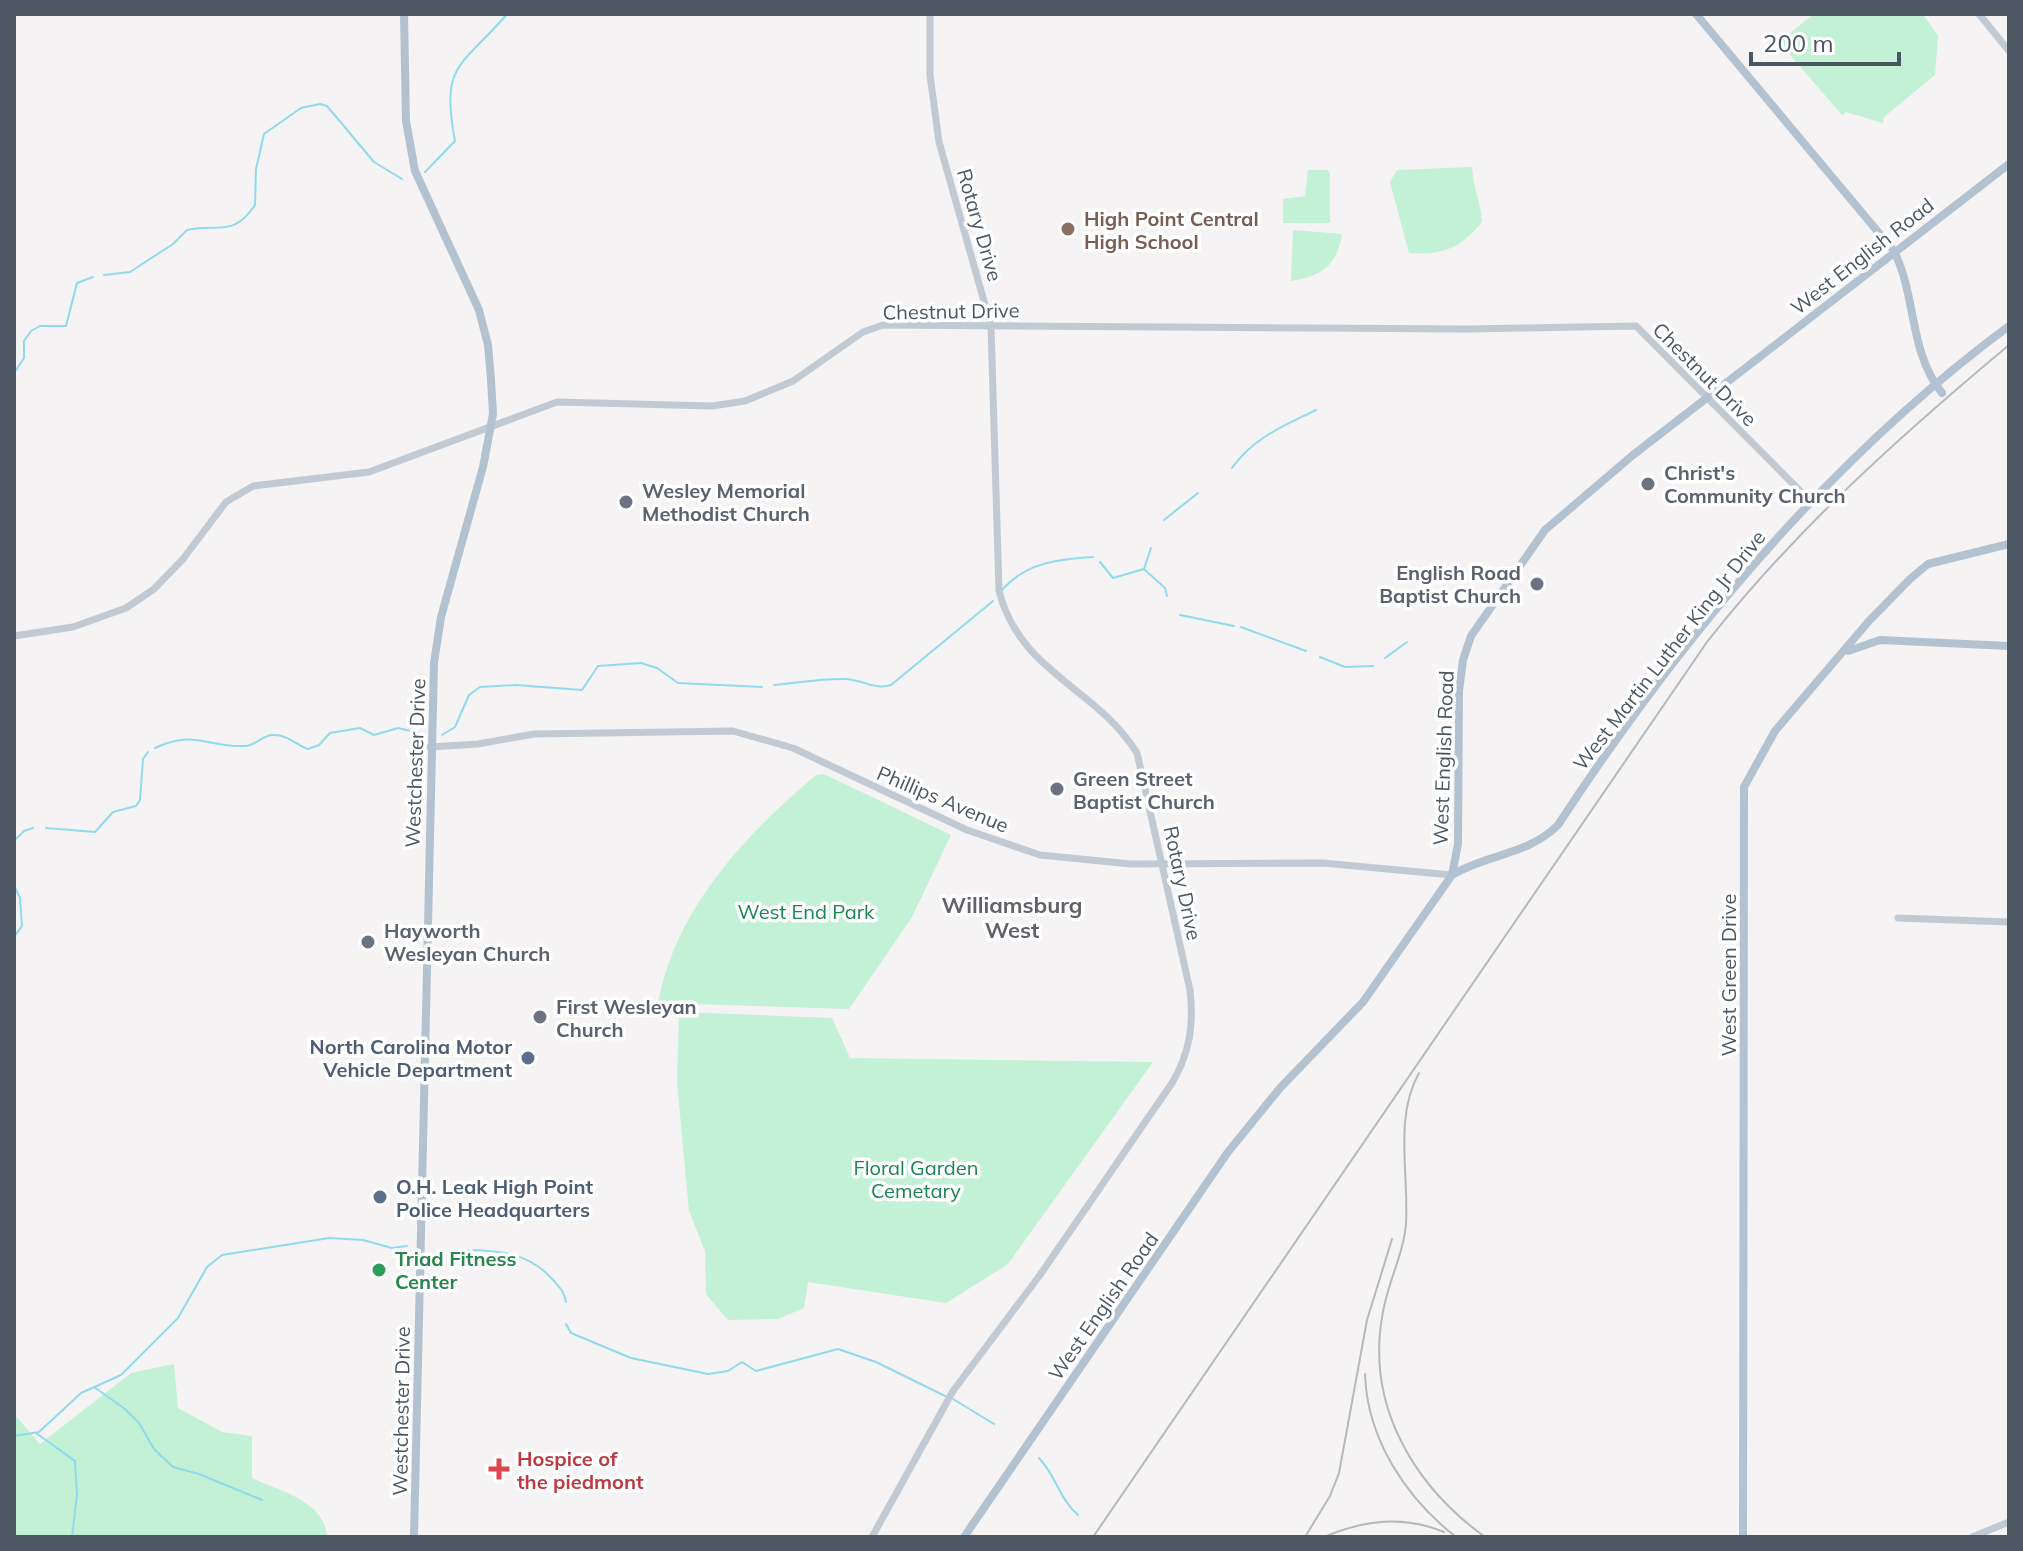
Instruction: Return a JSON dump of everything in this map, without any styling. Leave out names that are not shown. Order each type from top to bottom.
[{"type":"main road","name":"Westchester Drive","points":[[404,14],[409,145],[425,199],[479,310],[488,345],[490,427],[483,467],[441,617],[434,663],[414,1537]]},
{"type":"main road","points":[[1696,14],[1894,251],[1902,267],[1917,346],[1939,389]]},
{"type":"main road","name":"West English Road","points":[[968,1536],[1228,1152],[1280,1088],[1363,1002],[1452,875],[1458,844],[1459,691],[1463,660],[1471,636],[1557,518],[1706,398],[2009,164]]},
{"type":"main road","name":"West Martin Luther King Jr Drive","points":[[1452,875],[1472,863],[1537,845],[1558,825],[1673,664],[1779,533],[1810,501],[2009,326]]},
{"type":"main road","name":"West Green Drive","points":[[1743,1537],[1743,796],[1775,731],[1869,621],[1926,565],[2009,544]]},
{"type":"main road","points":[[1869,621],[1872,634],[1880,640]]},
{"type":"main road","points":[[1843,653],[1880,640],[2009,646]]},
{"type":"main road","points":[[1458,844],[1465,858],[1472,863]]},
{"type":"street","name":"Rotary Drive","points":[[872,1537],[953,1391],[1043,1271],[1183,1063],[1190,1041],[1192,1009],[1137,753],[1118,728],[1031,654],[1003,607],[997,581],[991,326],[939,142],[930,75],[930,14]]},
{"type":"street","points":[[1979,14],[2009,51]]},
{"type":"street","name":"Chestnut Drive","points":[[14,636],[73,627],[126,608],[154,589],[183,559],[226,502],[253,486],[369,472],[569,401],[730,405],[793,381],[872,328],[1465,329],[1636,326],[1810,501]]},
{"type":"street","name":"Phillips Avenue","points":[[430,747],[478,744],[534,734],[733,731],[793,748],[967,830],[1040,855],[1080,861],[1161,864],[1323,863],[1452,875]]},
{"type":"street","points":[[1898,918],[2009,922]]},
{"type":"street","points":[[1972,1537],[2009,1522]]},
{"type":"green space","points":[[1814,14],[1923,14],[1938,36],[1935,75],[1884,117],[1883,123],[1846,112],[1842,115],[1779,42]]},
{"type":"green space","points":[[1472,167],[1482,222],[1450,248],[1431,253],[1409,253],[1390,182],[1397,170]]},
{"type":"green space","points":[[1308,170],[1327,170],[1330,173],[1330,223],[1283,223],[1283,199],[1305,196]]},
{"type":"green space","points":[[1293,230],[1342,234],[1336,254],[1326,267],[1311,276],[1291,281]]},
{"type":"green space","name":"West End Park","points":[[824,774],[951,835],[912,917],[849,1009],[658,1003],[680,936],[717,876],[764,822],[816,775]]},
{"type":"green space","name":"Floral Garden Cemetary","points":[[679,1012],[832,1018],[850,1058],[1153,1062],[1008,1264],[946,1303],[808,1282],[804,1308],[778,1319],[728,1320],[706,1294],[705,1251],[689,1211],[677,1082]]},
{"type":"green space","points":[[174,1364],[178,1408],[222,1432],[252,1436],[252,1478],[310,1506],[318,1514],[327,1537],[14,1537],[14,1414],[40,1444],[131,1373]]},
{"type":"waterway","points":[[425,172],[455,141],[450,96],[458,68],[507,14]]},
{"type":"waterway","points":[[104,275],[130,272],[173,244],[187,230],[232,226],[239,222],[255,205],[256,169],[264,134],[301,108],[320,104],[327,106],[374,162],[402,179]]},
{"type":"waterway","points":[[14,373],[24,358],[24,341],[31,331],[40,326],[66,326],[77,283],[93,277]]},
{"type":"waterway","points":[[1232,468],[1260,440],[1316,410]]},
{"type":"waterway","points":[[1164,520],[1198,493]]},
{"type":"waterway","points":[[1100,562],[1113,578],[1144,569],[1151,548]]},
{"type":"waterway","points":[[1002,590],[1021,574],[1043,564],[1093,557]]},
{"type":"waterway","points":[[1145,570],[1165,588],[1167,596]]},
{"type":"waterway","points":[[774,685],[837,679],[891,685],[993,601]]},
{"type":"waterway","points":[[1180,615],[1234,626]]},
{"type":"waterway","points":[[1241,627],[1306,651]]},
{"type":"waterway","points":[[1385,658],[1407,642]]},
{"type":"waterway","points":[[1320,657],[1345,667],[1373,666]]},
{"type":"waterway","points":[[442,735],[455,727],[469,695],[480,687],[516,685],[582,690],[598,666],[641,663],[657,668],[678,683],[762,687]]},
{"type":"waterway","points":[[155,748],[181,740],[246,746],[274,735],[308,749],[319,745],[330,733],[360,728],[374,735],[398,728],[419,733]]},
{"type":"waterway","points":[[46,828],[95,832],[113,812],[136,806],[140,800],[143,759],[148,752]]},
{"type":"waterway","points":[[14,841],[24,831],[33,828]]},
{"type":"waterway","points":[[14,885],[20,898],[22,926],[14,937]]},
{"type":"waterway","points":[[14,1436],[39,1432],[81,1393],[121,1375],[178,1318],[207,1267],[222,1255],[329,1238],[363,1240],[392,1248],[407,1246]]},
{"type":"waterway","points":[[464,1250],[501,1252],[534,1264],[553,1280],[563,1292],[566,1302]]},
{"type":"waterway","points":[[566,1324],[571,1333],[631,1358],[708,1374],[728,1371],[742,1362],[756,1371],[838,1349],[876,1362],[945,1396]]},
{"type":"waterway","points":[[94,1387],[139,1423],[154,1449],[173,1467],[199,1474],[262,1500]]},
{"type":"waterway","points":[[953,1399],[994,1424]]},
{"type":"waterway","points":[[36,1433],[75,1461],[77,1495],[72,1537]]},
{"type":"waterway","points":[[1039,1458],[1078,1515]]},
{"type":"railway","points":[[1093,1537],[1707,642],[1812,523],[1928,414],[2009,345]]},
{"type":"railway","points":[[1419,1073],[1407,1108],[1404,1146],[1406,1223],[1383,1312],[1379,1346],[1381,1379],[1388,1410],[1400,1440],[1416,1467],[1436,1493],[1485,1537]]},
{"type":"railway","points":[[1305,1537],[1330,1496],[1339,1473],[1367,1320],[1392,1239]]},
{"type":"railway","points":[[1365,1374],[1373,1421],[1392,1465],[1421,1504],[1456,1537]]},
{"type":"railway","points":[[1324,1537],[1369,1523],[1384,1522],[1414,1523],[1444,1532]]},
{"type":"place","name":"High Point Central High School","points":[[1068,229]]},
{"type":"place","name":"Christ's Community Church","points":[[1648,484]]},
{"type":"place","name":"Wesley Memorial Methodist Church","points":[[626,502]]},
{"type":"place","name":"English Road Baptist Church","points":[[1537,584]]},
{"type":"place","name":"Green Street Baptist Church","points":[[1057,789]]},
{"type":"place","name":"Hayworth Wesleyan Church","points":[[368,942]]},
{"type":"place","name":"First Wesleyan Church","points":[[540,1017]]},
{"type":"place","name":"North Carolina Motor Vehicle Department","points":[[528,1058]]},
{"type":"place","name":"O.H. Leak High Point Police Headquarters","points":[[380,1197]]},
{"type":"place","name":"Triad Fitness Center","points":[[379,1270]]},
{"type":"place","name":"Hospice of the piedmont","points":[[499,1469]]},
{"type":"district","name":"Williamsburg West","points":[[1012,918]]}]
